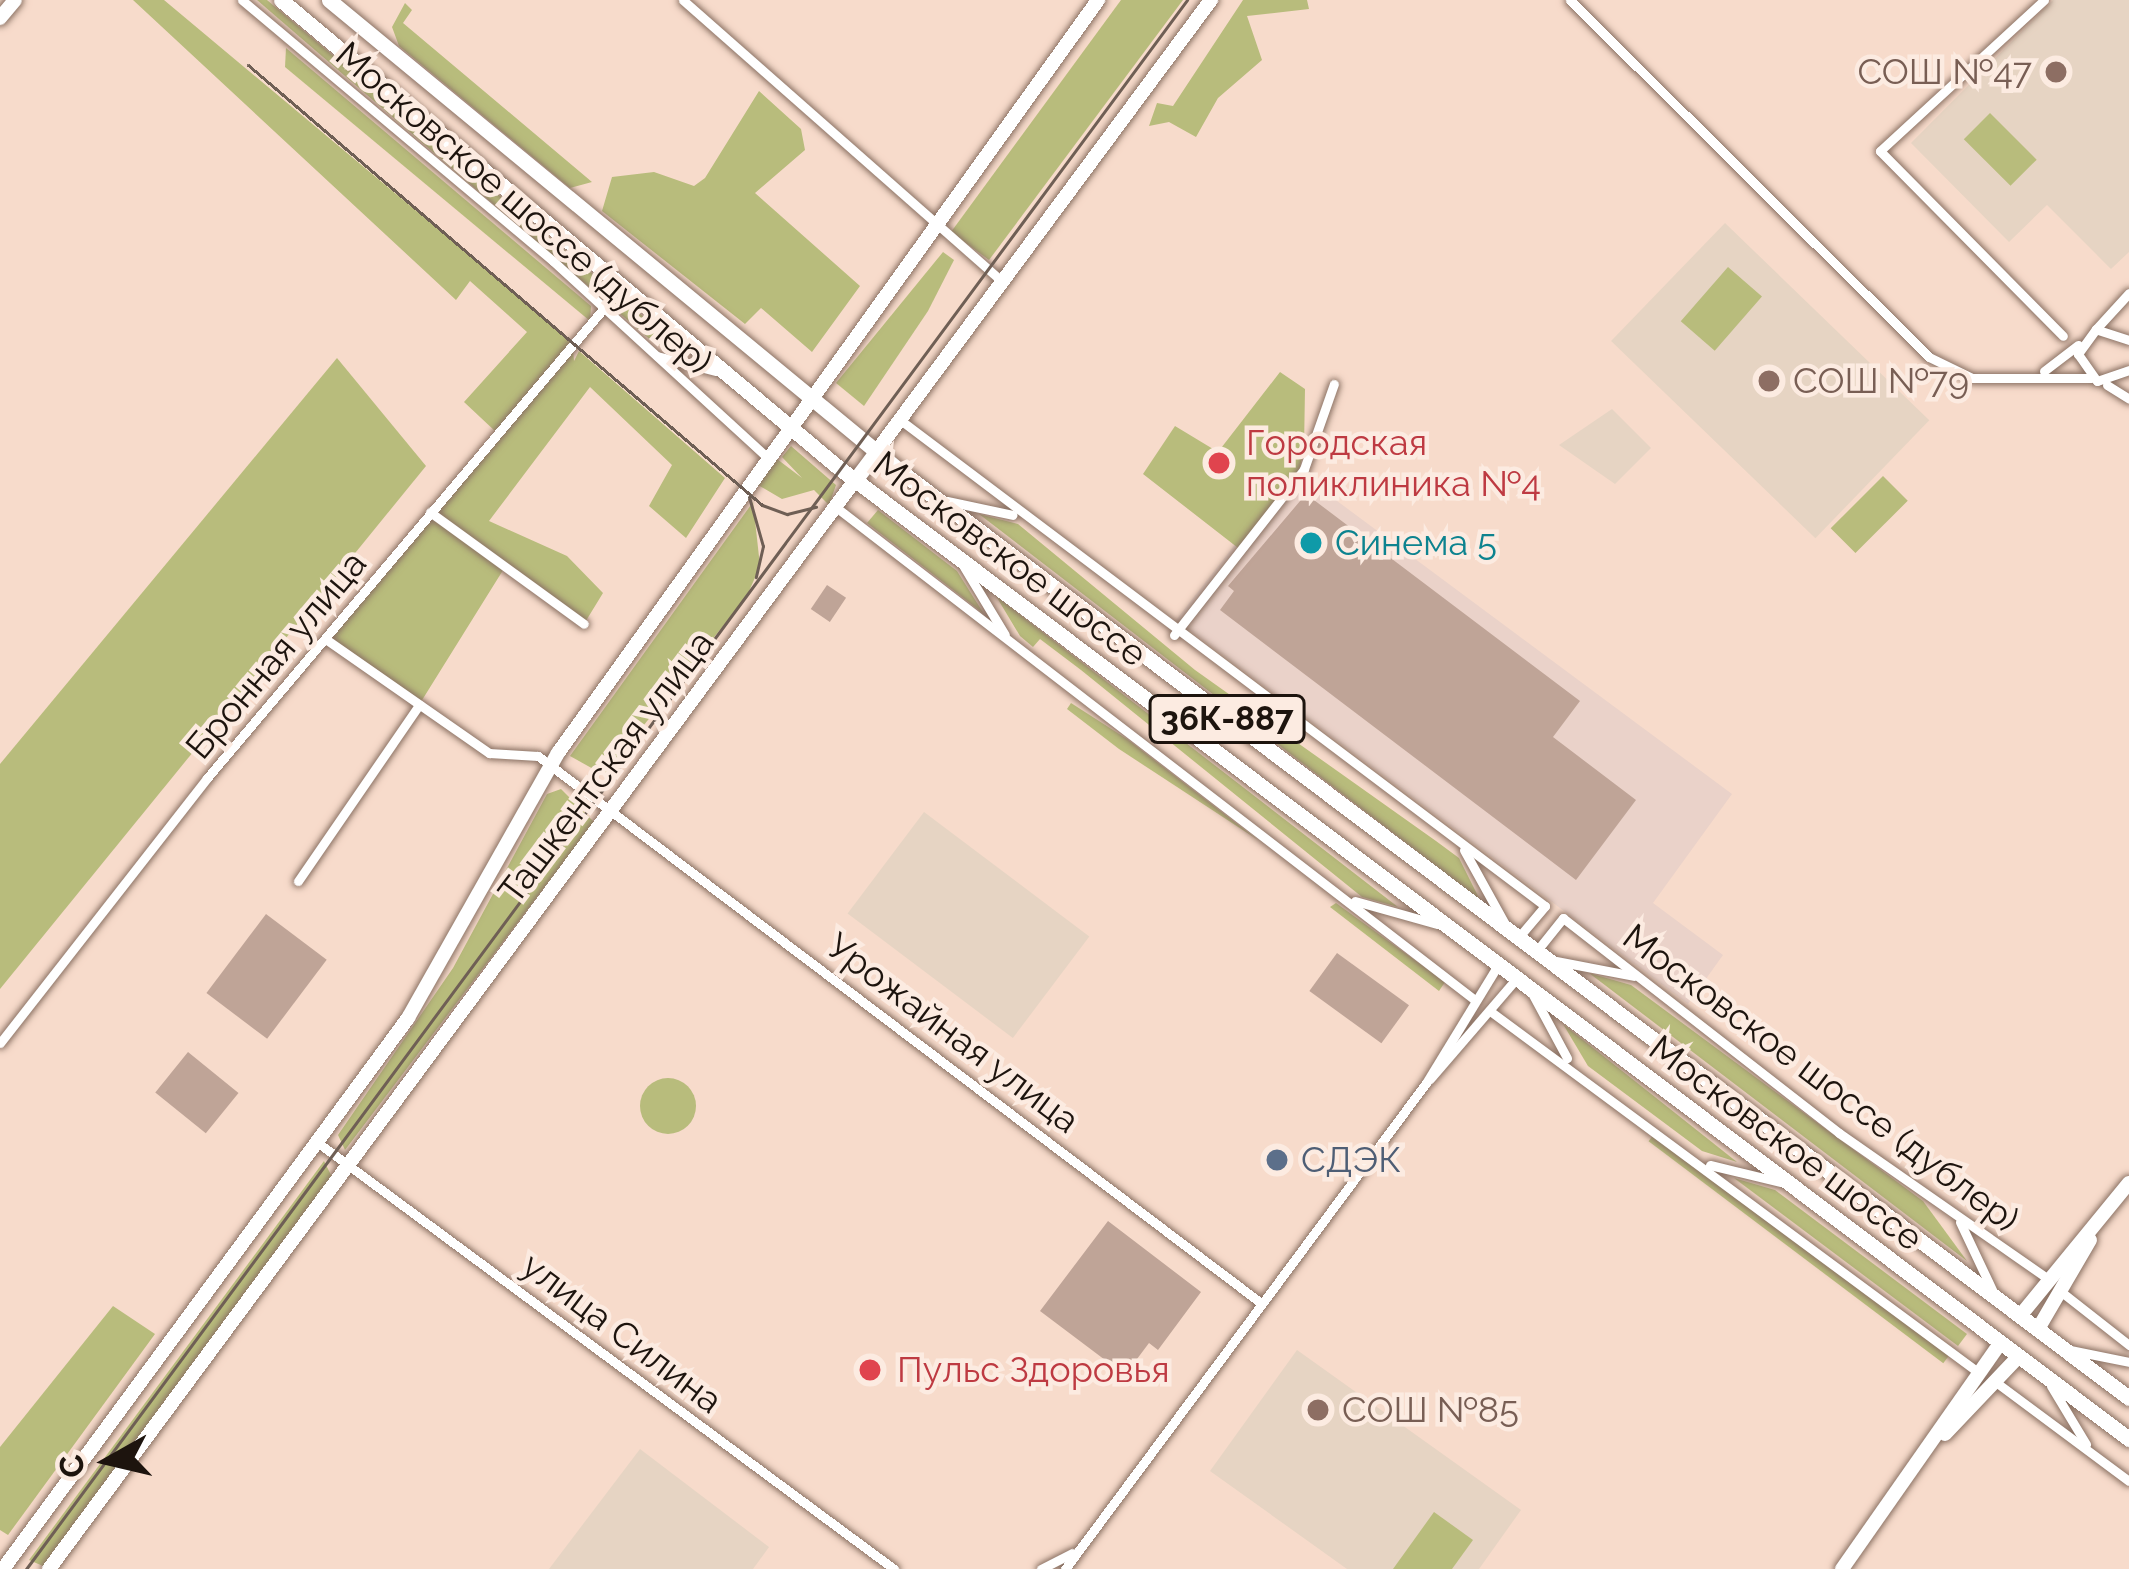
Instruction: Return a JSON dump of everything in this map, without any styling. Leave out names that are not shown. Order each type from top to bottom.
[{"type":"main road","points":[[0,18],[15,0]]},
{"type":"main road","name":"Московское шоссе","points":[[281,0],[855,480],[2129,1439]]},
{"type":"main road","name":"Московское шоссе","points":[[329,0],[876,452],[1532,956],[2129,1398]]},
{"type":"main road","name":"Ташкентская улица","points":[[7,1564],[408,1018],[550,773],[810,398],[1098,0]]},
{"type":"main road","name":"Ташкентская улица","points":[[49,1569],[1211,0]]},
{"type":"main road","points":[[1498,964],[1515,941]]},
{"type":"main road","points":[[1517,978],[1532,956]]},
{"type":"main road","points":[[1842,1569],[1941,1438],[2000,1342],[2129,1183]]},
{"type":"main road","points":[[1941,1438],[1997,1383],[2038,1330],[2064,1294],[2098,1225]]},
{"type":"street","name":"Московское шоссе (дублер)","points":[[242,0],[603,309],[769,459]]},
{"type":"street","points":[[683,0],[1002,280]]},
{"type":"street","points":[[1570,0],[1929,357],[1972,378],[2039,373],[2091,378],[2129,399]]},
{"type":"street","points":[[2044,0],[1880,151],[2063,336]]},
{"type":"street","points":[[2039,373],[2096,329],[2129,293]]},
{"type":"street","name":"Бронная улица","points":[[0,1043],[430,512],[603,309]]},
{"type":"street","points":[[2096,329],[2129,340]]},
{"type":"street","points":[[2083,340],[2080,363],[2091,378]]},
{"type":"street","points":[[651,355],[727,373]]},
{"type":"street","points":[[2103,382],[2129,370]]},
{"type":"street","points":[[1174,635],[1304,470],[1334,384]]},
{"type":"street","points":[[899,419],[1174,635],[1545,906],[1515,941],[1464,850]]},
{"type":"street","points":[[937,499],[1018,516]]},
{"type":"street","points":[[836,508],[1475,1000]]},
{"type":"street","points":[[430,512],[584,624]]},
{"type":"street","points":[[957,556],[1008,640]]},
{"type":"street","points":[[327,640],[489,753],[522,750],[550,773]]},
{"type":"street","points":[[298,881],[419,705]]},
{"type":"street","name":"Урожайная улица","points":[[550,773],[609,812],[1261,1303]]},
{"type":"street","points":[[1350,900],[1448,927]]},
{"type":"street","name":"Московское шоссе (дублер)","points":[[1532,956],[1563,919],[1958,1217],[2048,1279]]},
{"type":"street","points":[[1532,956],[1634,976]]},
{"type":"street","points":[[1426,1083],[1498,964]]},
{"type":"street","points":[[1065,1569],[1072,1553],[1426,1083],[1517,978]]},
{"type":"street","points":[[1531,990],[1569,1063]]},
{"type":"street","points":[[1490,1011],[1569,1063],[1979,1373]]},
{"type":"street","name":"улица Силина","points":[[317,1142],[894,1569]]},
{"type":"street","points":[[1705,1164],[1790,1184]]},
{"type":"street","points":[[1958,1217],[1996,1297]]},
{"type":"street","points":[[2064,1294],[2129,1346]]},
{"type":"street","points":[[2063,1348],[2129,1362]]},
{"type":"street","points":[[2046,1377],[2089,1448]]},
{"type":"street","points":[[1997,1383],[2129,1481]]},
{"type":"street","points":[[1041,1569],[1072,1553]]},
{"type":"street","points":[[7,1564],[25,1569]]},
{"type":"shaded area","name":"СОШ №47","points":[[2053,0],[2129,0],[2129,252],[2111,269],[2047,205],[2009,242],[1911,143]]},
{"type":"shaded area","name":"СОШ №79","points":[[1725,223],[1929,420],[1815,538],[1611,341]]},
{"type":"shaded area","points":[[1612,409],[1651,448],[1615,484],[1559,445]]},
{"type":"shaded area","points":[[1294,469],[1732,794],[1653,903],[1723,955],[1688,1004],[1176,620]]},
{"type":"shaded area","points":[[924,812],[1089,937],[1013,1038],[848,913]]},
{"type":"shaded area","name":"СОШ №85","points":[[1297,1350],[1521,1510],[1479,1569],[1347,1569],[1210,1471]]},
{"type":"shaded area","points":[[640,1449],[769,1547],[753,1569],[549,1569]]},
{"type":"green space","points":[[133,0],[164,0],[572,341],[574,361],[579,351],[725,478],[686,538],[649,506],[672,465],[590,387],[489,521],[567,556],[603,593],[584,624],[505,567],[419,705],[327,640],[496,432],[464,402],[527,332],[470,281],[456,300]]},
{"type":"green space","points":[[257,0],[267,0],[688,354],[654,343]]},
{"type":"green space","points":[[1121,0],[1183,0],[989,260],[951,232]]},
{"type":"green space","points":[[1243,0],[1307,0],[1309,9],[1247,16],[1262,60],[1218,98],[1196,137],[1169,122],[1149,126],[1157,103],[1173,106]]},
{"type":"green space","points":[[405,3],[412,10],[403,23],[592,182],[570,188],[399,46],[392,27]]},
{"type":"green space","points":[[286,48],[591,306],[590,321],[285,67]]},
{"type":"green space","points":[[759,91],[801,129],[805,150],[755,193],[860,286],[812,352],[761,308],[745,324],[602,211],[612,177],[654,172],[694,186],[705,178]]},
{"type":"green space","points":[[1990,113],[2037,160],[2011,186],[1964,139]]},
{"type":"green space","points":[[943,252],[954,260],[928,311],[864,406],[836,383]]},
{"type":"green space","points":[[1728,267],[1762,297],[1715,351],[1681,321]]},
{"type":"green space","points":[[337,358],[426,466],[0,989],[0,764]]},
{"type":"green space","points":[[1280,372],[1305,389],[1304,449],[1297,480],[1242,551],[1143,474],[1175,426],[1218,452]]},
{"type":"green space","points":[[791,446],[836,485],[829,505],[814,490],[782,499],[758,485],[777,459],[802,478],[782,457]]},
{"type":"green space","points":[[1883,476],[1908,501],[1855,553],[1831,528]]},
{"type":"green space","points":[[753,502],[760,566],[747,596],[604,775],[570,756]]},
{"type":"green space","points":[[878,510],[957,571],[984,614],[867,523]]},
{"type":"green space","points":[[979,514],[1018,524],[1195,670],[1459,858],[1480,900]]},
{"type":"green space","points":[[996,596],[1398,907],[1362,897],[1081,670],[1040,639],[1033,647],[1020,636]]},
{"type":"green space","points":[[1071,703],[1127,739],[1258,840],[1119,749],[1067,709]]},
{"type":"green space","points":[[561,789],[594,822],[345,1150],[338,1135],[453,968],[547,794]]},
{"type":"green space","points":[[1336,903],[1445,982],[1439,991],[1330,907]]},
{"type":"green space","points":[[1589,973],[1631,985],[1923,1201],[1967,1261]]},
{"type":"green space","points":[[1563,1024],[1737,1162],[1702,1151],[1588,1066]]},
{"type":"green space","points":[[668,1078],[688,1086],[696,1106],[688,1126],[668,1134],[648,1126],[640,1106],[648,1086]]},
{"type":"green space","points":[[1654,1134],[1949,1356],[1943,1363],[1649,1141]]},
{"type":"green space","points":[[324,1161],[333,1179],[43,1566],[29,1560]]},
{"type":"green space","points":[[1734,1178],[1775,1190],[1967,1334],[1958,1346]]},
{"type":"green space","points":[[113,1306],[155,1334],[8,1535],[0,1530],[0,1447]]},
{"type":"green space","points":[[1434,1512],[1473,1540],[1452,1569],[1393,1569]]},
{"type":"building","points":[[1306,494],[1580,701],[1553,737],[1636,800],[1576,880],[1220,610],[1234,591],[1228,586]]},
{"type":"building","points":[[827,585],[846,598],[830,622],[811,609]]},
{"type":"building","points":[[266,914],[327,960],[267,1039],[206,993]]},
{"type":"building","points":[[1337,953],[1409,1005],[1381,1043],[1309,991]]},
{"type":"building","points":[[188,1052],[239,1093],[206,1133],[155,1092]]},
{"type":"building","points":[[1108,1221],[1201,1292],[1158,1350],[1149,1343],[1125,1375],[1040,1311]]},
{"type":"tram line","points":[[26,1569],[1187,0]]},
{"type":"tram line","points":[[248,65],[762,505],[787,514],[816,507]]},
{"type":"tram line","points":[[749,497],[763,546],[756,577]]},
{"type":"place","name":"СОШ №47","points":[[2056,72]]},
{"type":"place","name":"СОШ №79","points":[[1769,381]]},
{"type":"place","name":"Городская поликлиника №4","points":[[1219,463]]},
{"type":"place","name":"Синема 5","points":[[1311,543]]},
{"type":"place","name":"СДЭК","points":[[1277,1160]]},
{"type":"place","name":"Пульс Здоровья","points":[[870,1370]]},
{"type":"place","name":"СОШ №85","points":[[1318,1410]]}]
